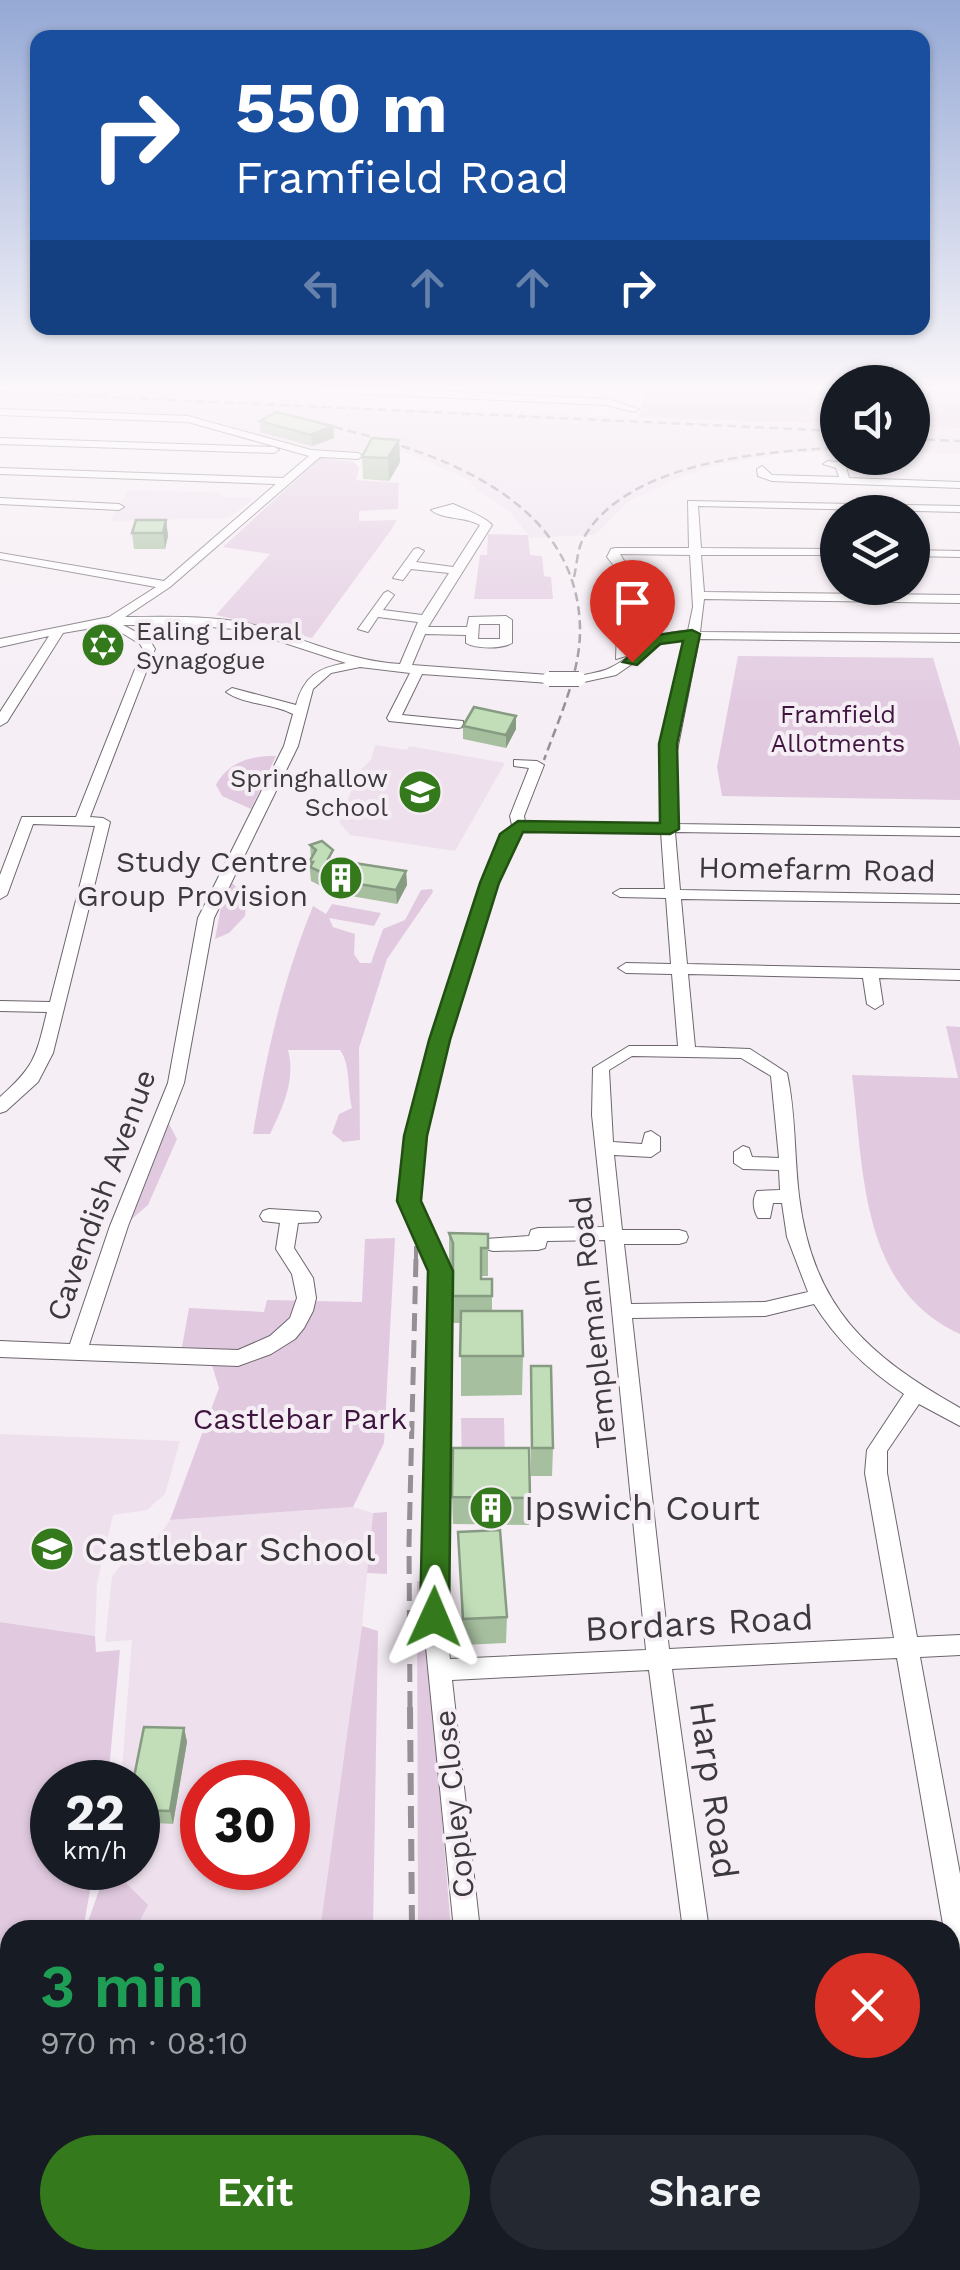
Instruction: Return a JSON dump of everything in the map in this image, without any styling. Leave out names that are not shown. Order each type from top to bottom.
[{"type":"street","points":[[114,619],[166,585],[269,494]]},
{"type":"street","points":[[796,494],[798,504]]},
{"type":"street","points":[[960,509],[696,501],[692,505],[700,595],[668,744],[672,894],[687,1052],[752,1054],[779,1073],[798,1250],[818,1296],[858,1348],[915,1394],[960,1418]]},
{"type":"street","points":[[0,502],[118,506]]},
{"type":"street","points":[[455,512],[486,523],[422,624],[394,718],[458,724]]},
{"type":"street","points":[[620,656],[625,572],[613,552],[625,548],[820,552]]},
{"type":"street","points":[[399,578],[418,551]]},
{"type":"street","points":[[930,553],[960,554]]},
{"type":"street","points":[[0,556],[166,585]]},
{"type":"street","points":[[408,565],[457,571]]},
{"type":"street","points":[[364,629],[388,595]]},
{"type":"street","points":[[700,595],[960,599]]},
{"type":"street","points":[[375,613],[471,632]]},
{"type":"street","points":[[82,819],[149,650],[145,642],[115,626],[114,619]]},
{"type":"street","points":[[0,643],[114,619],[221,623],[292,640],[326,662],[549,679],[579,678],[623,669],[655,640],[692,634],[960,638]]},
{"type":"street","points":[[0,722],[58,631]]},
{"type":"street","name":"Cavendish Avenue","points":[[77,1352],[118,1226],[176,1082],[206,918],[291,746],[307,688],[326,662]]},
{"type":"street","points":[[232,692],[254,699],[278,700],[307,688]]},
{"type":"street","points":[[278,700],[299,712]]},
{"type":"street","name":"Copley Close","points":[[466,1920],[434,1617],[440,1271],[409,1201],[416,1136],[440,1040],[489,883],[510,834],[518,826],[517,816],[537,765],[520,763]]},
{"type":"street","points":[[0,894],[27,820],[98,820],[105,825],[40,1064],[32,1078],[0,1107]]},
{"type":"street","points":[[518,826],[960,832]]},
{"type":"street","name":"Homefarm Road","points":[[620,893],[960,899]]},
{"type":"street","points":[[626,968],[960,974]]},
{"type":"street","points":[[870,973],[875,1004]]},
{"type":"street","points":[[0,1006],[57,1007]]},
{"type":"street","name":"Templeman Road","points":[[659,1660],[605,1148],[601,1068],[629,1051],[687,1052]]},
{"type":"street","points":[[605,1148],[651,1150],[651,1137]]},
{"type":"street","points":[[743,1152],[744,1163],[788,1164]]},
{"type":"street","points":[[764,1213],[763,1196],[790,1196]]},
{"type":"street","points":[[0,1349],[238,1358],[262,1353],[295,1327],[306,1299],[301,1272],[285,1248],[301,1216],[268,1216]]},
{"type":"street","points":[[493,1244],[538,1243],[538,1234],[679,1236]]},
{"type":"street","points":[[622,1311],[765,1309],[818,1296]]},
{"type":"street","points":[[915,1394],[877,1450],[876,1473],[956,1920]]},
{"type":"street","name":"Bordars Road","points":[[441,1670],[960,1645]]},
{"type":"street","name":"Harp Road","points":[[659,1660],[695,1920]]},
{"type":"shaded area","points":[[126,494],[222,494],[222,497],[254,498],[229,518],[110,521]]},
{"type":"shaded area","points":[[484,494],[645,494],[628,502],[595,535],[530,538],[512,514]]},
{"type":"shaded area","name":"Springhallow School","points":[[375,745],[407,750],[409,746],[505,763],[455,851],[350,835],[339,822],[359,771],[371,760]]},
{"type":"shaded area","name":"Castlebar School","points":[[0,1434],[180,1441],[165,1494],[147,1510],[113,1515],[97,1583],[95,1636],[0,1622]]},
{"type":"shaded area","points":[[353,1507],[373,1513],[362,1626],[321,1920],[100,1920],[105,1890],[160,1890],[160,1760],[123,1760],[132,1640],[105,1642],[112,1576],[126,1559],[146,1553],[170,1520]]},
{"type":"green space","points":[[281,494],[399,494],[398,509],[359,511],[359,521],[397,520],[312,638],[216,615],[270,554],[223,547]]},
{"type":"green space","points":[[488,534],[528,535],[530,555],[542,556],[544,576],[551,577],[553,599],[474,599],[480,555],[487,555]]},
{"type":"green space","name":"Framfield Allotments","points":[[738,656],[933,658],[960,747],[960,800],[722,796],[717,767]]},
{"type":"green space","points":[[276,756],[251,809],[222,796],[216,785],[226,771],[249,759]]},
{"type":"green space","points":[[232,883],[247,896],[245,916],[229,933],[215,939],[221,907]]},
{"type":"green space","points":[[432,889],[387,959],[359,1048],[360,1140],[343,1142],[332,1133],[339,1114],[352,1108],[346,1063],[340,1050],[288,1050],[289,1082],[279,1114],[270,1134],[253,1134],[277,1018],[313,906],[326,914],[332,904],[381,913],[374,926],[329,918],[333,927],[355,934],[354,954],[360,963],[371,963],[383,929],[405,920],[421,890]]},
{"type":"green space","points":[[946,1026],[960,1027],[960,1334],[927,1314],[902,1287],[885,1257],[865,1186],[852,1075],[958,1078]]},
{"type":"green space","points":[[168,1122],[177,1139],[148,1205],[127,1223]]},
{"type":"green space","name":"Castlebar Park","points":[[395,1238],[384,1443],[353,1507],[170,1520],[219,1388],[207,1349],[182,1347],[189,1308],[264,1312],[267,1300],[362,1302],[365,1239]]},
{"type":"green space","points":[[461,1418],[504,1418],[505,1461],[462,1462]]},
{"type":"green space","points":[[387,1512],[387,1574],[367,1573],[373,1513]]},
{"type":"green space","points":[[417,1581],[423,1583],[450,1920],[418,1920]]},
{"type":"green space","points":[[0,1622],[95,1636],[96,1652],[120,1650],[110,1760],[30,1760],[30,1890],[90,1890],[85,1920],[0,1920]]},
{"type":"green space","points":[[362,1626],[378,1631],[373,1920],[321,1920]]},
{"type":"green space","points":[[99,1890],[133,1890],[148,1905],[140,1920],[89,1920]]},
{"type":"building","points":[[136,520],[166,520],[163,533],[132,533]]},
{"type":"building","points":[[474,707],[516,716],[506,735],[463,726]]},
{"type":"building","points":[[322,841],[333,850],[328,859],[406,871],[396,890],[321,878],[323,873],[310,867],[313,862],[309,862],[316,850],[310,845]]},
{"type":"building","points":[[449,1233],[488,1234],[488,1248],[481,1248],[481,1279],[492,1279],[492,1296],[453,1296],[453,1243]]},
{"type":"building","points":[[461,1311],[522,1311],[523,1356],[460,1356]]},
{"type":"building","points":[[531,1366],[551,1366],[553,1448],[532,1448]]},
{"type":"building","points":[[453,1448],[529,1448],[530,1498],[452,1497]]},
{"type":"building","points":[[500,1530],[507,1617],[463,1619],[458,1532]]},
{"type":"building","points":[[144,1727],[184,1728],[170,1811],[160,1811],[160,1760],[137,1760]]},
{"type":"railway","points":[[502,494],[549,537],[571,578],[580,627],[573,678],[544,760]]},
{"type":"railway","points":[[574,577],[583,539],[603,513],[629,494]]},
{"type":"railway","points":[[416,1239],[416,1258]]},
{"type":"railway","points":[[410,1709],[409,1544],[416,1258]]},
{"type":"railway","points":[[410,1707],[412,1920]]},
{"type":"place","name":"Ealing Liberal Synagogue","points":[[103,645]]},
{"type":"place","name":"Springhallow School","points":[[420,792]]},
{"type":"place","name":"Study Centre Group Provision","points":[[341,878]]},
{"type":"place","name":"Ipswich Court","points":[[491,1508]]},
{"type":"place","name":"Castlebar School","points":[[52,1549]]},
{"type":"route","points":[[434,1617],[440,1271],[437,1256],[409,1201],[416,1136],[440,1040],[489,883],[510,834],[518,826],[670,829],[668,744],[692,634],[655,640],[632,662]]}]
